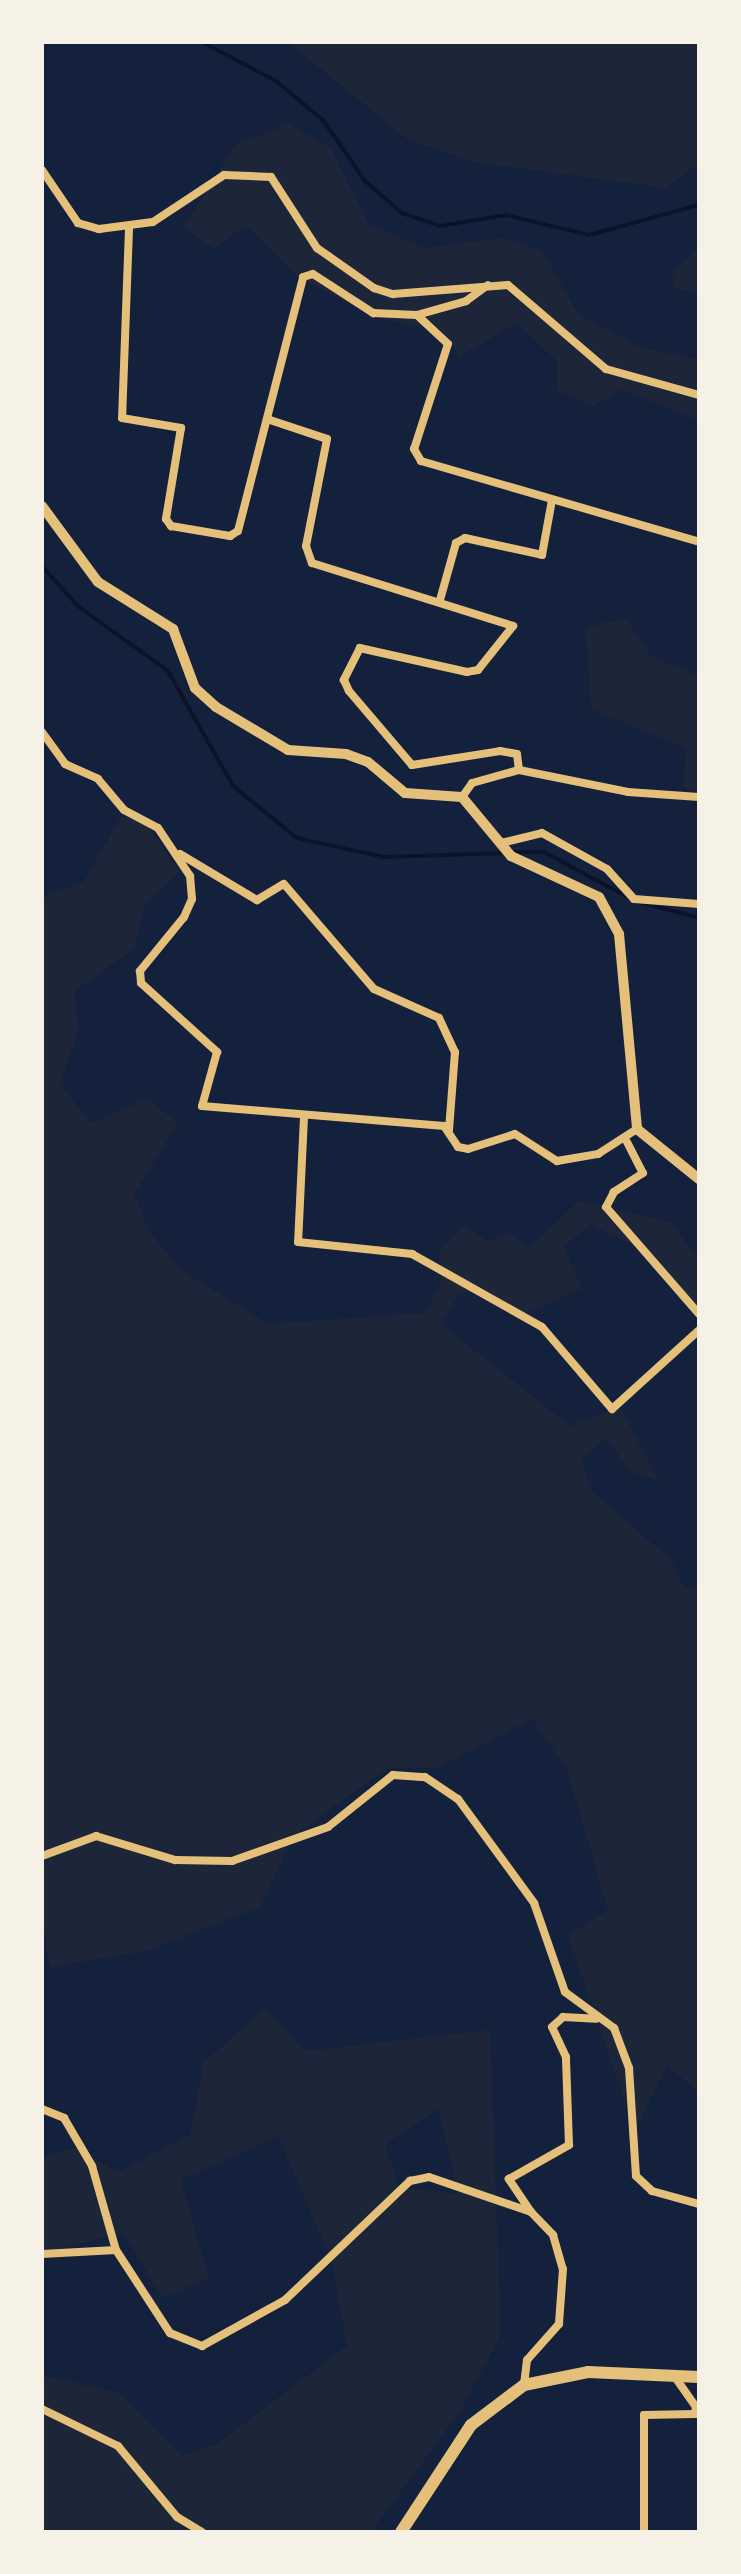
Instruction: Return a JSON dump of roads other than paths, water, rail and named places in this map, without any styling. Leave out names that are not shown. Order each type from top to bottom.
[{"type":"highway","points":[[401,2532],[471,2425],[524,2385],[588,2372],[699,2377]]},
{"type":"street","points":[[42,170],[78,223],[129,229],[176,211],[224,175],[252,172],[282,190],[317,248],[374,288],[393,294],[488,285],[527,295],[606,369],[699,395]]},
{"type":"street","points":[[129,229],[122,418],[181,428],[166,519],[171,526],[230,536],[238,531],[307,273],[373,313],[417,315],[466,301],[488,285]]},
{"type":"street","points":[[417,315],[448,344],[415,456],[552,500],[699,542]]},
{"type":"street","points":[[267,419],[327,439],[306,546],[312,563],[509,621],[513,631],[478,670],[467,672],[360,648],[344,680],[349,691],[412,765],[427,768],[500,751],[517,754],[519,770]]},
{"type":"street","points":[[440,600],[456,543],[465,538],[542,555],[552,500]]},
{"type":"street","points":[[42,506],[98,582],[173,629],[195,688],[216,707],[288,750],[346,754],[368,762],[405,793],[462,797],[501,843],[530,867],[580,885],[613,912],[637,1129],[627,1142],[557,1161],[515,1134],[458,1147],[449,1130],[455,1052],[439,1018],[374,989],[313,925],[291,888],[284,884],[257,900],[179,854],[158,828],[124,810],[111,788],[65,764],[42,732]]},
{"type":"street","points":[[462,797],[472,783],[519,770],[628,792],[699,797]]},
{"type":"street","points":[[501,843],[542,833],[607,869],[634,899],[699,904]]},
{"type":"street","points":[[179,854],[192,899],[184,917],[149,951],[141,983],[217,1052],[202,1106],[449,1130]]},
{"type":"street","points":[[304,1117],[298,1242],[412,1254],[542,1327],[612,1409],[699,1330]]},
{"type":"street","points":[[637,1129],[699,1179]]},
{"type":"street","points":[[627,1142],[643,1173],[614,1192],[606,1207],[699,1314]]},
{"type":"street","points":[[42,1856],[96,1836],[175,1860],[232,1861],[328,1827],[393,1775],[425,1777],[458,1799],[534,1903],[565,1992],[614,2028],[629,2068],[636,2176],[652,2191],[699,2204]]},
{"type":"street","points":[[524,2385],[522,2369],[559,2324],[564,2299],[553,2235],[531,2212],[509,2179],[569,2145],[566,2057],[552,2027],[563,2017],[601,2018]]},
{"type":"street","points":[[42,2109],[64,2118],[92,2166],[116,2250],[170,2333],[202,2346],[285,2300],[419,2177],[531,2212]]},
{"type":"street","points":[[42,2254],[116,2250]]},
{"type":"street","points":[[644,2532],[644,2415],[695,2414],[696,2407],[674,2376]]},
{"type":"street","points":[[42,2409],[118,2446],[177,2517],[202,2532]]},
{"type":"waterway","points":[[202,42],[276,81],[323,120],[365,181],[402,213],[440,226],[506,215],[589,235],[699,205]]},
{"type":"waterway","points":[[42,566],[79,607],[168,671],[233,786],[297,838],[384,857],[504,853]]},
{"type":"waterway","points":[[512,852],[544,852],[631,899]]},
{"type":"waterway","points":[[639,902],[699,918]]}]
